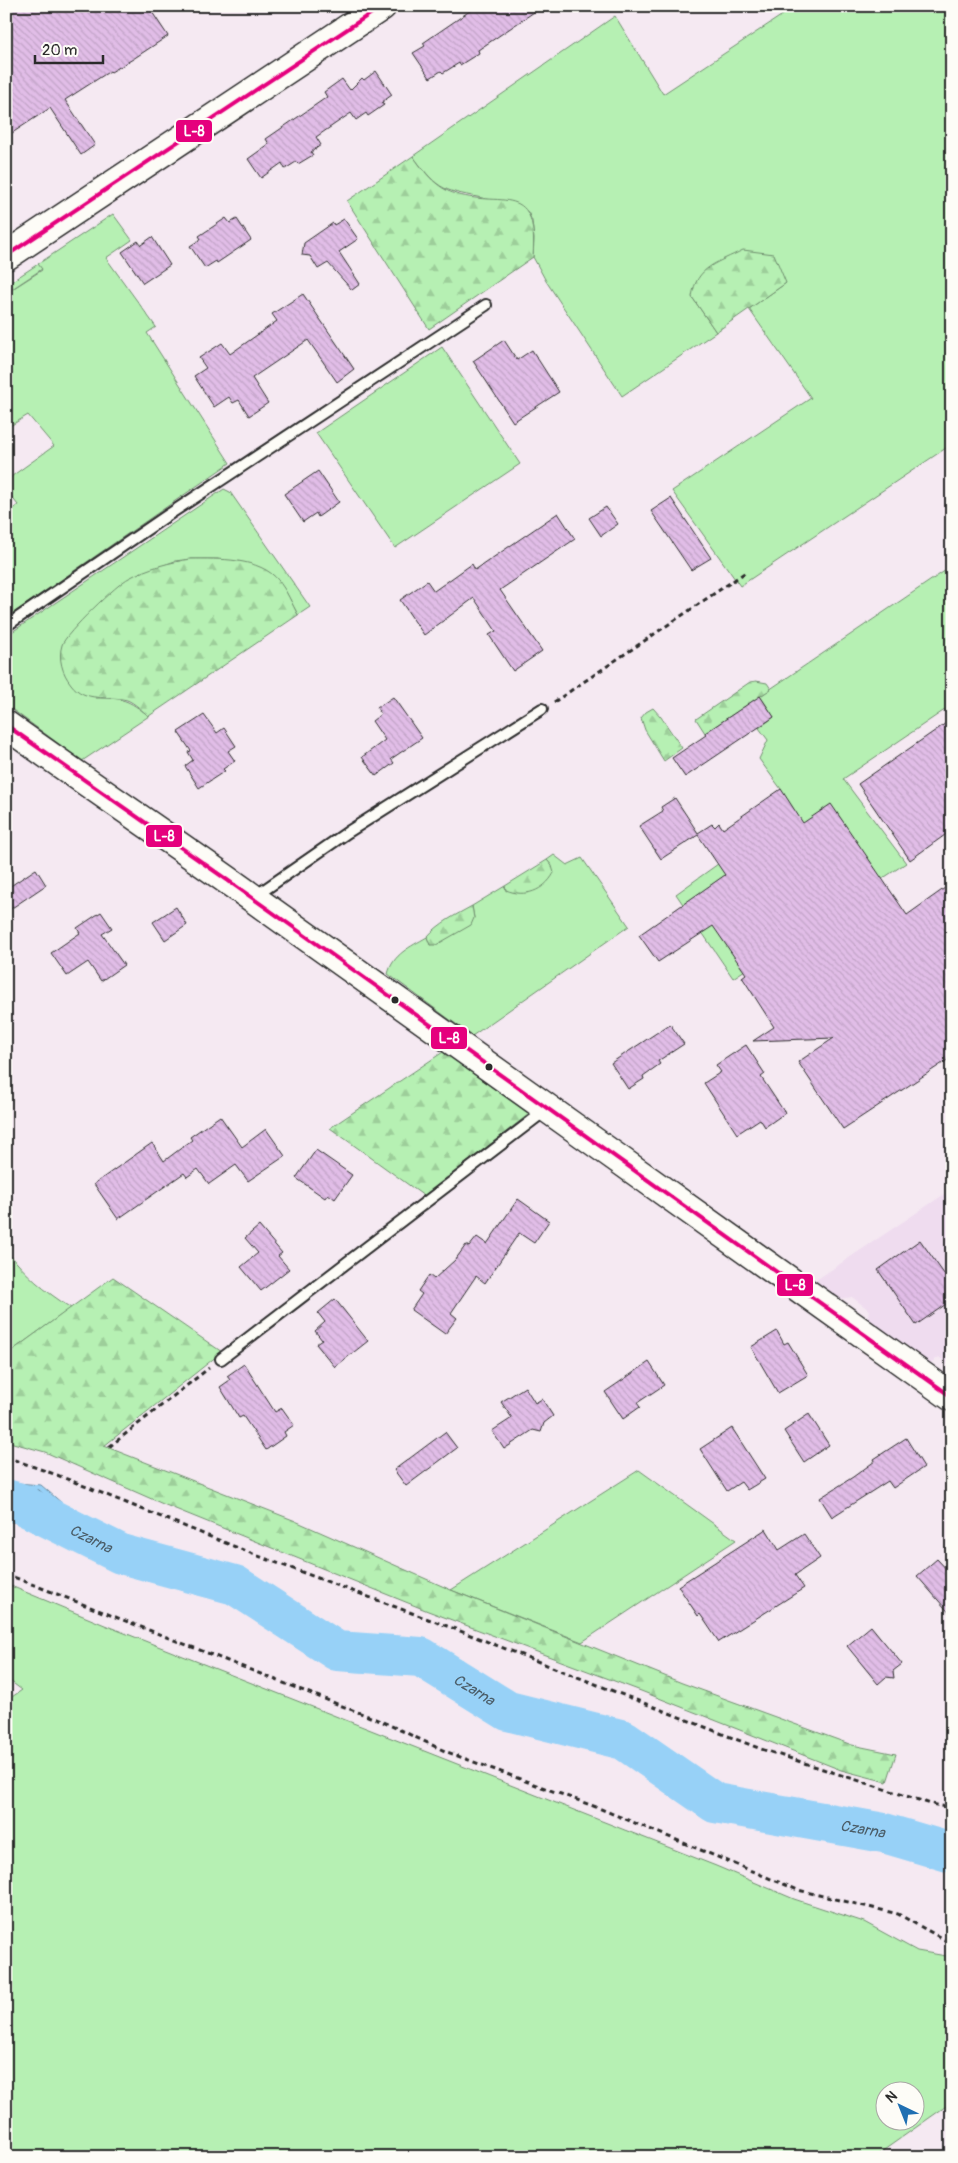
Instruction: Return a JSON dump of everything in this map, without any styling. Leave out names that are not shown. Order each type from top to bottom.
[{"type":"street","points":[[6,256],[382,6]]},
{"type":"street","points":[[6,725],[253,898],[546,1110],[952,1397]]},
{"type":"lane","points":[[6,626],[165,517],[486,306]]},
{"type":"lane","points":[[253,898],[348,832],[542,709]]},
{"type":"lane","points":[[221,1359],[546,1110]]},
{"type":"path","points":[[542,709],[746,572]]},
{"type":"path","points":[[109,1447],[221,1359]]},
{"type":"path","points":[[6,1457],[253,1554],[474,1636],[762,1749],[931,1804],[952,1808]]},
{"type":"path","points":[[6,1574],[383,1722],[447,1752],[596,1807],[798,1890],[898,1914],[952,1944]]},
{"type":"shaded area","points":[[952,1189],[952,1368],[939,1357],[929,1364],[867,1322],[869,1310],[852,1297],[838,1299],[813,1282]]},
{"type":"green space","points":[[796,6],[952,6],[952,444],[740,586],[672,491],[811,398],[749,309],[786,283],[692,297],[716,332],[622,396],[546,281],[533,257],[532,221],[528,212],[444,188],[430,177],[413,156],[615,16],[663,94]]},
{"type":"green space","points":[[413,156],[433,180],[448,191],[466,197],[511,201],[521,206],[529,215],[533,231],[533,257],[429,329],[347,201]]},
{"type":"green space","points":[[113,214],[132,240],[106,258],[156,327],[147,333],[230,463],[6,618],[6,514],[18,505],[6,490],[12,476],[54,446],[28,415],[10,426],[6,421],[6,293],[42,270],[38,264]]},
{"type":"green space","points":[[743,250],[774,254],[786,283],[716,332],[692,297],[694,287],[703,272],[717,262]]},
{"type":"green space","points":[[38,264],[42,269],[6,293],[6,285]]},
{"type":"green space","points":[[442,347],[520,464],[395,548],[316,433]]},
{"type":"green space","points":[[224,489],[230,492],[310,607],[298,615],[285,590],[218,559],[175,561],[145,572],[98,606],[76,626],[96,698],[113,698],[130,703],[149,716],[82,761],[6,705],[6,636]]},
{"type":"green space","points":[[191,559],[238,561],[261,567],[279,581],[298,615],[149,716],[127,700],[90,696],[77,690],[65,675],[62,665],[61,650],[65,639],[104,598],[129,578],[159,566]]},
{"type":"green space","points":[[952,566],[952,705],[843,779],[906,863],[733,978],[676,894],[718,864],[781,789],[759,759],[768,740],[759,728],[774,717],[760,696]]},
{"type":"green space","points":[[750,682],[767,683],[771,689],[705,733],[696,719]]},
{"type":"green space","points":[[653,708],[682,748],[664,761],[645,730],[641,718]]},
{"type":"green space","points":[[554,855],[567,865],[582,858],[629,926],[472,1036],[388,974],[394,961],[403,952],[427,937],[430,945],[474,918],[472,906],[505,886],[506,891],[552,866],[547,860]]},
{"type":"green space","points":[[547,860],[552,866],[554,873],[545,884],[527,893],[506,890],[505,886]]},
{"type":"green space","points":[[472,906],[474,918],[471,925],[436,945],[430,945],[427,937],[432,932]]},
{"type":"green space","points":[[443,1052],[529,1114],[424,1196],[330,1128]]},
{"type":"green space","points":[[6,1250],[36,1282],[71,1308],[6,1355]]},
{"type":"green space","points":[[113,1277],[222,1352],[104,1446],[293,1520],[451,1590],[682,1683],[852,1745],[896,1754],[887,1782],[841,1770],[641,1691],[428,1611],[163,1504],[45,1452],[6,1441],[6,1355]]},
{"type":"green space","points":[[639,1470],[736,1540],[582,1642],[451,1590]]},
{"type":"green space","points":[[6,1584],[112,1628],[716,1866],[794,1899],[864,1922],[917,1951],[952,1957],[952,2102],[926,2120],[926,2080],[876,2080],[876,2130],[912,2130],[874,2157],[6,2157],[6,1701],[22,1690],[6,1678]]},
{"type":"water","points":[[6,1482],[41,1485],[121,1554],[33,1526],[6,1521]]},
{"type":"building","points":[[6,6],[148,6],[168,36],[65,100],[95,145],[81,155],[50,108],[6,137]]},
{"type":"building","points":[[477,6],[543,6],[478,50],[479,53],[460,65],[459,63],[443,73],[441,71],[430,78],[413,53],[425,46],[423,43]]},
{"type":"building","points":[[376,71],[392,95],[382,102],[384,105],[368,116],[366,113],[356,120],[351,113],[316,137],[321,145],[311,152],[313,155],[285,169],[282,163],[261,178],[248,159],[269,144],[266,139],[327,97],[324,92],[342,79],[350,90],[362,78],[364,80]]},
{"type":"building","points":[[226,218],[230,223],[237,219],[251,240],[217,263],[216,261],[205,268],[190,246],[201,239],[199,236]]},
{"type":"building","points":[[344,219],[358,239],[339,252],[360,284],[352,290],[328,263],[318,269],[310,256],[302,255],[304,243],[333,223],[334,225]]},
{"type":"building","points":[[152,237],[170,265],[143,283],[122,252],[138,241],[141,245]]},
{"type":"building","points":[[303,294],[354,369],[337,382],[308,340],[252,378],[268,403],[249,416],[239,400],[233,403],[229,397],[214,407],[194,376],[206,368],[199,358],[222,343],[230,354],[277,321],[272,314]]},
{"type":"building","points":[[504,340],[517,360],[532,350],[559,392],[513,422],[473,361]]},
{"type":"building","points":[[318,471],[339,502],[318,517],[316,513],[303,522],[284,494]]},
{"type":"building","points":[[671,498],[711,558],[691,570],[651,511]]},
{"type":"building","points":[[606,507],[618,524],[601,536],[589,518]]},
{"type":"building","points":[[558,513],[575,539],[500,590],[542,651],[513,671],[489,635],[496,631],[474,598],[424,635],[400,600],[427,581],[434,591],[472,564],[475,570]]},
{"type":"building","points":[[760,696],[774,717],[685,777],[672,758]]},
{"type":"building","points":[[393,697],[422,738],[391,759],[394,763],[376,776],[362,757],[385,740],[372,721],[381,714],[377,708]]},
{"type":"building","points":[[204,715],[217,733],[224,728],[236,746],[228,751],[235,761],[223,769],[225,771],[199,788],[185,766],[193,760],[188,752],[191,751],[178,732]]},
{"type":"building","points":[[952,719],[952,830],[910,860],[858,784]]},
{"type":"building","points":[[781,789],[803,823],[831,804],[907,915],[952,883],[952,1057],[843,1129],[798,1062],[834,1038],[753,1041],[774,1027],[742,977],[746,974],[713,926],[658,962],[639,935],[725,875],[698,835],[661,859],[639,826],[663,811],[661,807],[675,798],[698,833],[712,824],[715,827],[719,823],[723,829]]},
{"type":"building","points":[[36,869],[46,885],[6,912],[6,889]]},
{"type":"building","points":[[176,907],[187,925],[165,940],[153,922]]},
{"type":"building","points":[[101,912],[112,928],[102,934],[124,965],[101,981],[88,962],[67,976],[51,953],[80,933],[77,928]]},
{"type":"building","points":[[670,1024],[684,1044],[658,1061],[660,1064],[643,1076],[644,1079],[628,1089],[611,1063]]},
{"type":"building","points":[[746,1045],[765,1074],[761,1077],[785,1113],[765,1127],[760,1119],[737,1134],[704,1083],[721,1072],[716,1065]]},
{"type":"building","points":[[220,1116],[242,1147],[266,1129],[285,1156],[248,1181],[236,1165],[209,1184],[198,1169],[187,1177],[184,1173],[118,1219],[94,1184],[152,1143],[164,1161],[192,1140],[190,1137]]},
{"type":"building","points":[[316,1150],[352,1175],[335,1199],[328,1194],[325,1198],[296,1178]]},
{"type":"building","points":[[518,1199],[549,1221],[534,1243],[519,1233],[485,1283],[476,1276],[451,1313],[457,1318],[445,1334],[411,1310],[422,1294],[418,1291],[429,1275],[434,1279],[455,1260],[466,1245],[469,1247],[477,1237],[487,1244]]},
{"type":"building","points":[[259,1226],[282,1253],[278,1256],[289,1269],[261,1291],[241,1267],[258,1253],[245,1238]]},
{"type":"building","points":[[920,1240],[952,1285],[952,1300],[916,1325],[878,1270]]},
{"type":"building","points":[[335,1299],[368,1341],[335,1367],[316,1344],[322,1340],[315,1331],[325,1322],[318,1313]]},
{"type":"building","points":[[777,1331],[784,1344],[788,1342],[808,1375],[778,1393],[751,1347]]},
{"type":"building","points":[[649,1362],[664,1385],[637,1403],[640,1407],[623,1419],[605,1392]]},
{"type":"building","points":[[244,1364],[275,1412],[282,1408],[294,1425],[284,1432],[286,1436],[266,1450],[243,1416],[239,1418],[220,1387],[230,1380],[227,1376]]},
{"type":"building","points":[[525,1387],[535,1403],[542,1399],[553,1416],[544,1423],[541,1432],[533,1430],[504,1449],[492,1431],[512,1418],[501,1402]]},
{"type":"building","points":[[809,1414],[829,1445],[804,1462],[784,1431]]},
{"type":"building","points":[[732,1428],[765,1479],[747,1490],[741,1482],[727,1491],[700,1449]]},
{"type":"building","points":[[445,1432],[457,1448],[406,1486],[394,1470]]},
{"type":"building","points":[[906,1438],[924,1467],[893,1488],[888,1481],[832,1517],[820,1498],[853,1477],[875,1461],[874,1459]]},
{"type":"building","points":[[766,1529],[779,1550],[804,1534],[820,1558],[795,1575],[804,1588],[719,1642],[700,1614],[698,1616],[678,1586]]},
{"type":"building","points":[[937,1559],[952,1575],[952,1616],[917,1576]]},
{"type":"building","points":[[871,1626],[902,1664],[893,1671],[894,1678],[886,1677],[878,1684],[847,1646]]},
{"type":"waterway","name":"Czarna","points":[[6,1499],[17,1502],[121,1554],[235,1585],[337,1651],[421,1657],[508,1711],[624,1740],[715,1803],[884,1833],[952,1853]]},
{"type":"transit line","name":"L-8","points":[[6,256],[382,6]]},
{"type":"transit line","name":"L-8","points":[[6,725],[223,877],[952,1397]]}]
